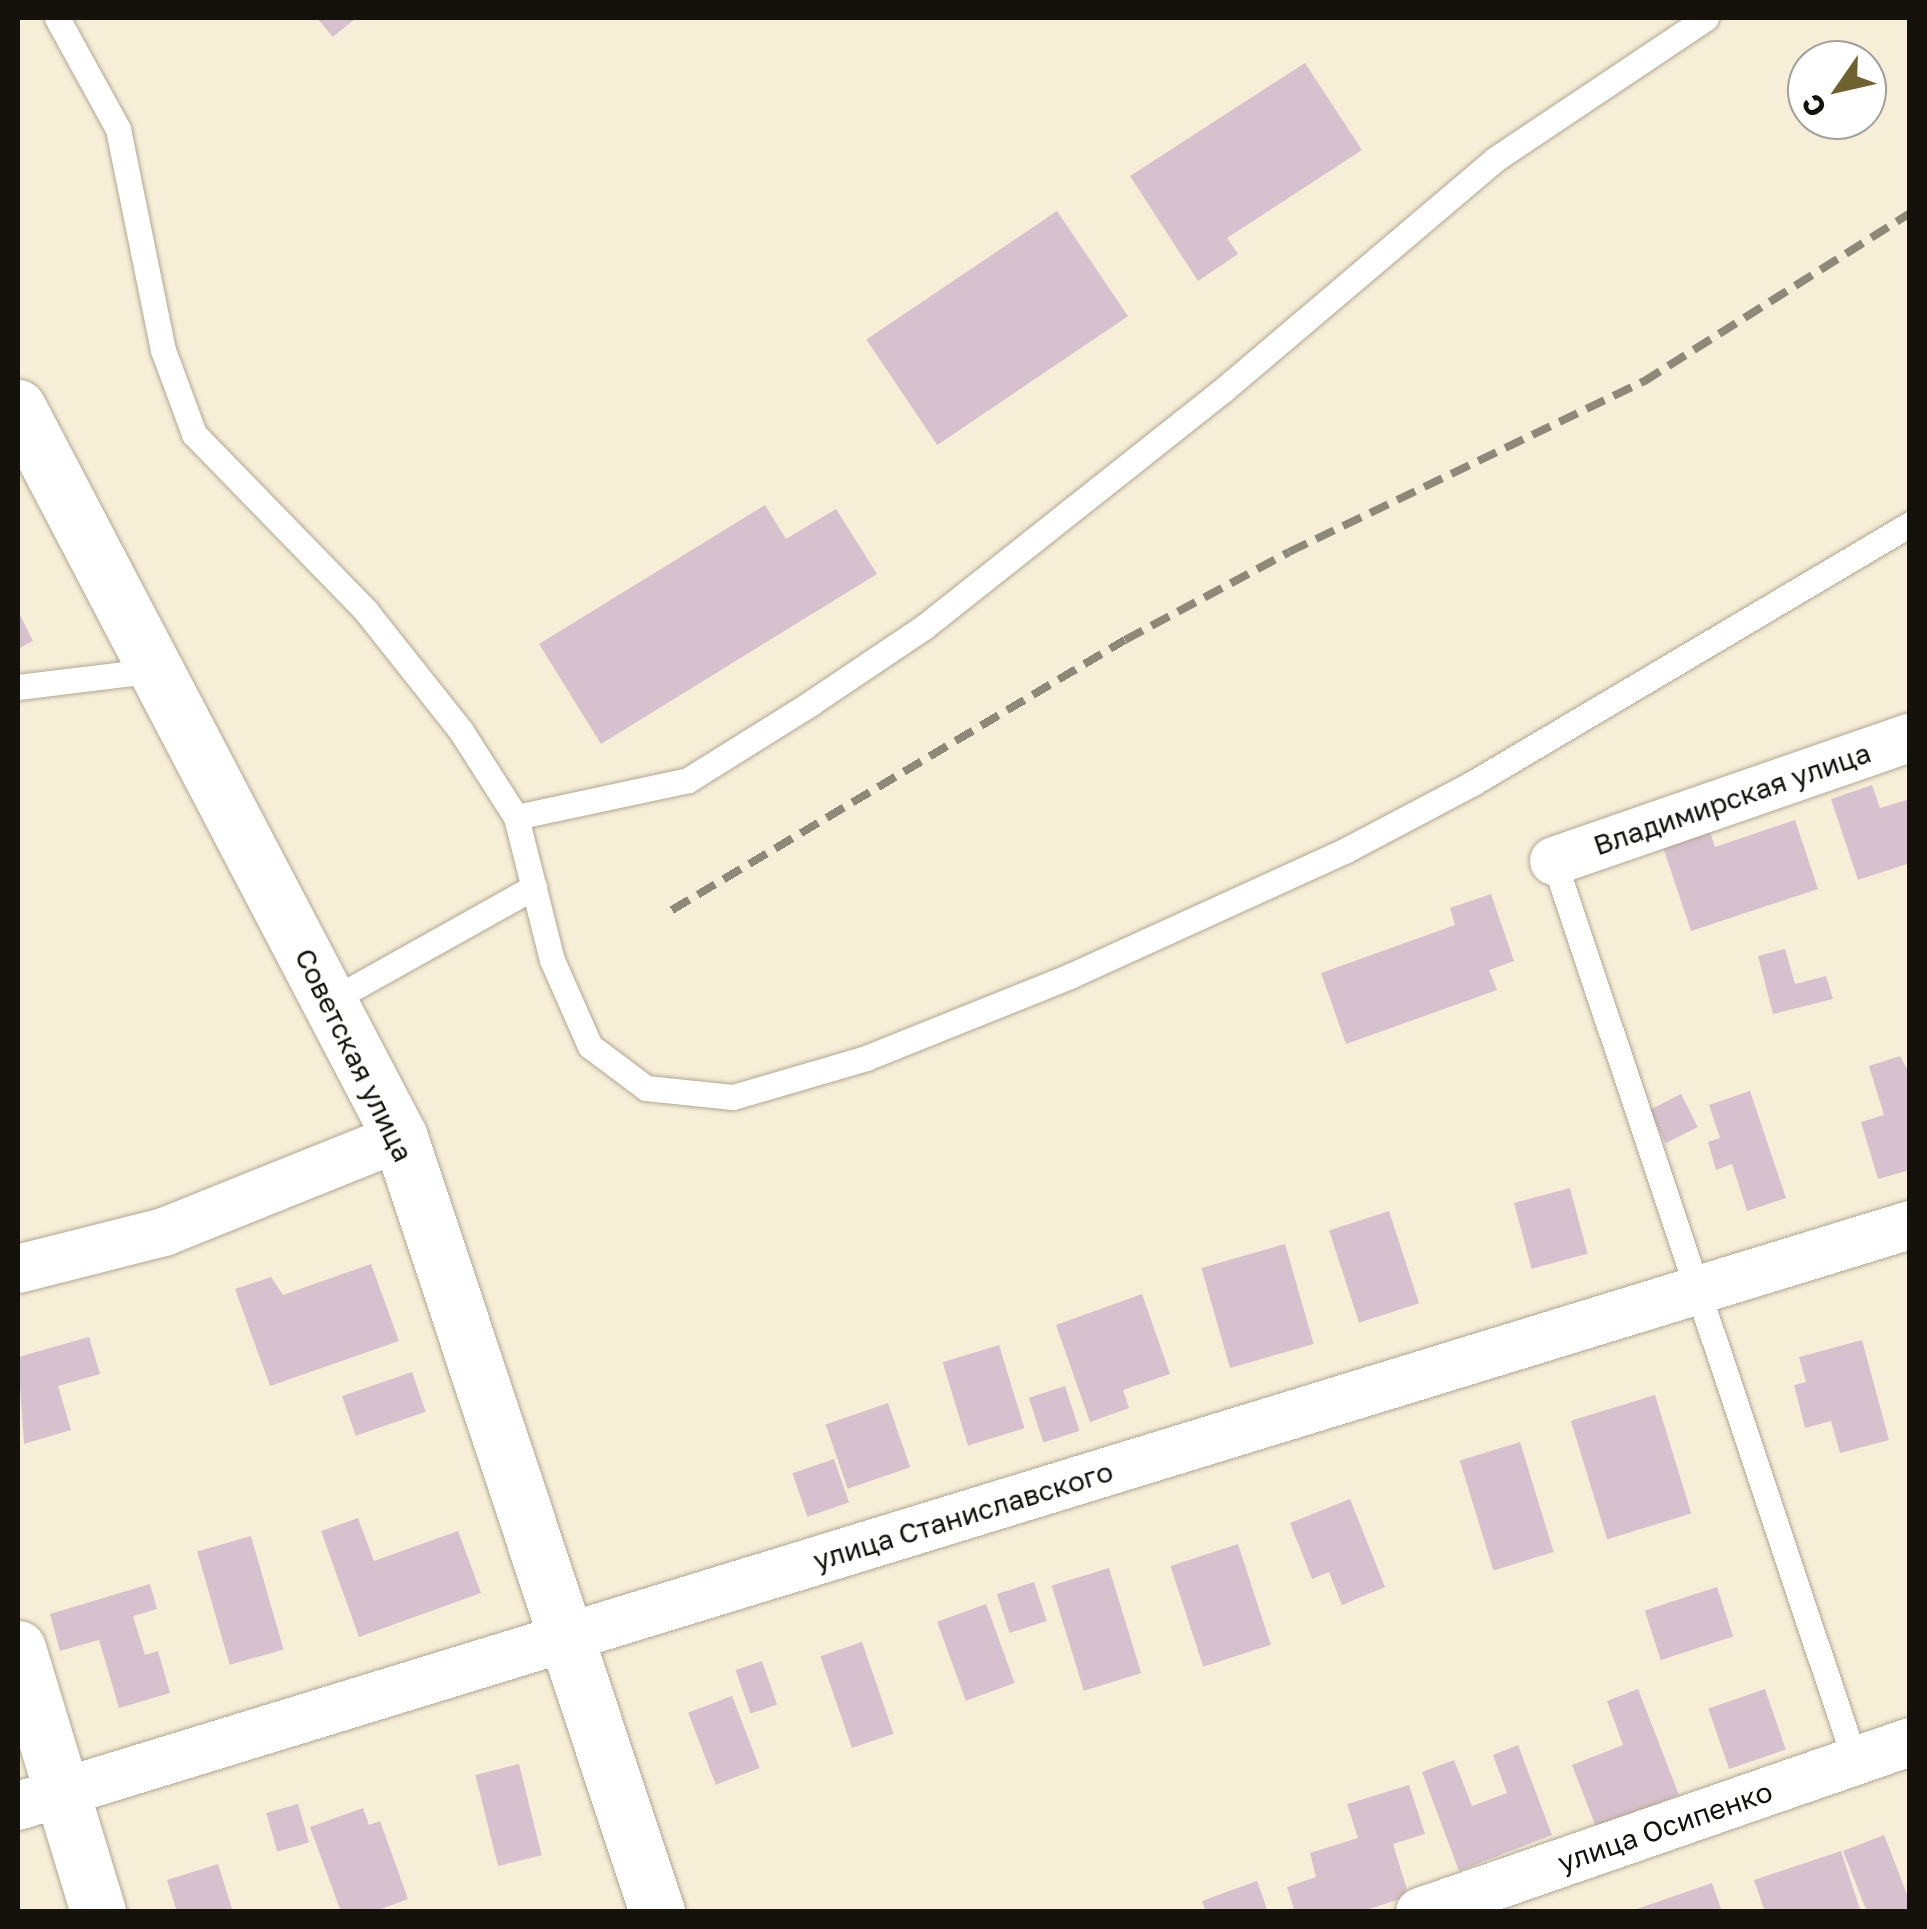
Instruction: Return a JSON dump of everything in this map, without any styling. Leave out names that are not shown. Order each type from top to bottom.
[{"type":"main road","name":"Советская улица","points":[[20,426],[156,670],[400,1137],[657,1912]]},
{"type":"main road","points":[[18,1648],[40,1800],[98,1912]]},
{"type":"street","name":"Владимирская улица","points":[[1554,860],[1910,738]]},
{"type":"street","points":[[18,1269],[164,1232],[400,1137]]},
{"type":"street","name":"улица Станиславского","points":[[40,1800],[1910,1225]]},
{"type":"street","name":"улица Осипенко","points":[[1420,1912],[1910,1742]]},
{"type":"lane","points":[[56,18],[118,129],[163,350],[194,434],[366,611],[461,732],[516,817],[552,960],[590,1046],[646,1088],[732,1097],[866,1058],[1346,850],[1910,524]]},
{"type":"lane","points":[[516,817],[688,780],[811,703],[924,627],[1222,391],[1494,160],[1706,18]]},
{"type":"lane","points":[[18,687],[156,670]]},
{"type":"lane","points":[[1554,860],[1855,1761]]},
{"type":"lane","points":[[330,1002],[534,887]]},
{"type":"building","points":[[317,18],[356,18],[333,37]]},
{"type":"building","points":[[1305,63],[1362,150],[1227,238],[1238,254],[1198,281],[1130,176]]},
{"type":"building","points":[[1057,211],[1128,316],[937,445],[866,340]]},
{"type":"building","points":[[765,505],[786,539],[836,509],[877,574],[601,744],[539,644]]},
{"type":"building","points":[[18,611],[33,641],[18,649]]},
{"type":"building","points":[[1872,785],[1880,808],[1910,799],[1910,863],[1858,880],[1831,799]]},
{"type":"building","points":[[1795,820],[1818,889],[1691,931],[1661,841],[1708,826],[1715,847]]},
{"type":"building","points":[[1491,894],[1514,961],[1489,970],[1497,990],[1346,1044],[1321,973],[1455,925],[1450,908]]},
{"type":"building","points":[[1785,949],[1795,984],[1826,976],[1833,999],[1773,1014],[1758,956]]},
{"type":"building","points":[[1900,1056],[1910,1074],[1910,1170],[1878,1179],[1861,1122],[1884,1115],[1869,1066]]},
{"type":"building","points":[[1750,1091],[1786,1198],[1747,1211],[1732,1164],[1716,1170],[1708,1142],[1720,1138],[1709,1105]]},
{"type":"building","points":[[1681,1094],[1698,1127],[1666,1143],[1649,1110]]},
{"type":"building","points":[[1570,1188],[1588,1254],[1532,1269],[1514,1203]]},
{"type":"building","points":[[1389,1211],[1419,1303],[1359,1323],[1329,1230]]},
{"type":"building","points":[[1285,1244],[1314,1344],[1230,1368],[1201,1268]]},
{"type":"building","points":[[371,1264],[399,1341],[270,1386],[235,1289],[271,1277],[283,1295]]},
{"type":"building","points":[[1142,1294],[1170,1374],[1123,1390],[1129,1408],[1090,1422],[1056,1325]]},
{"type":"building","points":[[89,1337],[100,1374],[58,1386],[71,1430],[24,1444],[18,1357]]},
{"type":"building","points":[[1862,1340],[1889,1440],[1840,1453],[1831,1421],[1805,1428],[1794,1385],[1806,1382],[1799,1357]]},
{"type":"building","points":[[999,1345],[1024,1428],[968,1445],[943,1362]]},
{"type":"building","points":[[412,1372],[426,1412],[356,1436],[342,1396]]},
{"type":"building","points":[[1065,1386],[1080,1431],[1043,1442],[1029,1398]]},
{"type":"building","points":[[1655,1395],[1691,1514],[1607,1539],[1571,1421]]},
{"type":"building","points":[[888,1403],[910,1467],[848,1489],[826,1424]]},
{"type":"building","points":[[1520,1442],[1554,1552],[1493,1570],[1460,1460]]},
{"type":"building","points":[[834,1459],[849,1502],[807,1517],[792,1473]]},
{"type":"building","points":[[1350,1499],[1385,1587],[1342,1605],[1329,1572],[1312,1579],[1290,1523]]},
{"type":"building","points":[[358,1518],[374,1561],[458,1531],[481,1593],[359,1637],[321,1531]]},
{"type":"building","points":[[251,1536],[284,1649],[230,1665],[197,1551]]},
{"type":"building","points":[[1238,1544],[1271,1645],[1203,1667],[1170,1566]]},
{"type":"building","points":[[1109,1568],[1141,1673],[1084,1691],[1052,1586]]},
{"type":"building","points":[[1034,1582],[1047,1621],[1010,1633],[997,1594]]},
{"type":"building","points":[[150,1584],[157,1609],[133,1616],[145,1655],[158,1651],[170,1693],[119,1708],[99,1640],[60,1651],[50,1614]]},
{"type":"building","points":[[1717,1587],[1733,1636],[1661,1660],[1645,1610]]},
{"type":"building","points":[[986,1604],[1015,1683],[966,1701],[937,1622]]},
{"type":"building","points":[[862,1642],[894,1734],[852,1748],[820,1656]]},
{"type":"building","points":[[762,1661],[777,1704],[751,1714],[736,1670]]},
{"type":"building","points":[[1638,1689],[1679,1795],[1596,1827],[1572,1765],[1623,1745],[1607,1701]]},
{"type":"building","points":[[1765,1689],[1786,1750],[1729,1769],[1708,1709]]},
{"type":"building","points":[[732,1696],[760,1768],[716,1785],[688,1713]]},
{"type":"building","points":[[1518,1745],[1552,1835],[1459,1871],[1422,1772],[1454,1760],[1472,1806],[1507,1793],[1493,1755]]},
{"type":"building","points":[[519,1764],[542,1855],[498,1866],[475,1775]]},
{"type":"building","points":[[1409,1785],[1425,1834],[1393,1844],[1409,1896],[1360,1912],[1295,1912],[1287,1887],[1316,1877],[1310,1853],[1358,1838],[1347,1804]]},
{"type":"building","points":[[298,1804],[309,1842],[277,1852],[266,1813]]},
{"type":"building","points":[[363,1808],[369,1825],[380,1821],[408,1899],[373,1912],[341,1912],[310,1827]]},
{"type":"building","points":[[1884,1835],[1910,1902],[1910,1912],[1867,1912],[1843,1851]]},
{"type":"building","points":[[1841,1851],[1861,1912],[1765,1912],[1754,1880]]},
{"type":"building","points":[[218,1864],[233,1912],[177,1912],[167,1880]]},
{"type":"building","points":[[1257,1881],[1268,1912],[1206,1912],[1202,1901]]},
{"type":"building","points":[[1712,1883],[1722,1912],[1631,1912],[1631,1911]]},
{"type":"railway","points":[[672,910],[1125,640],[1289,552],[1643,382],[1910,213]]}]
